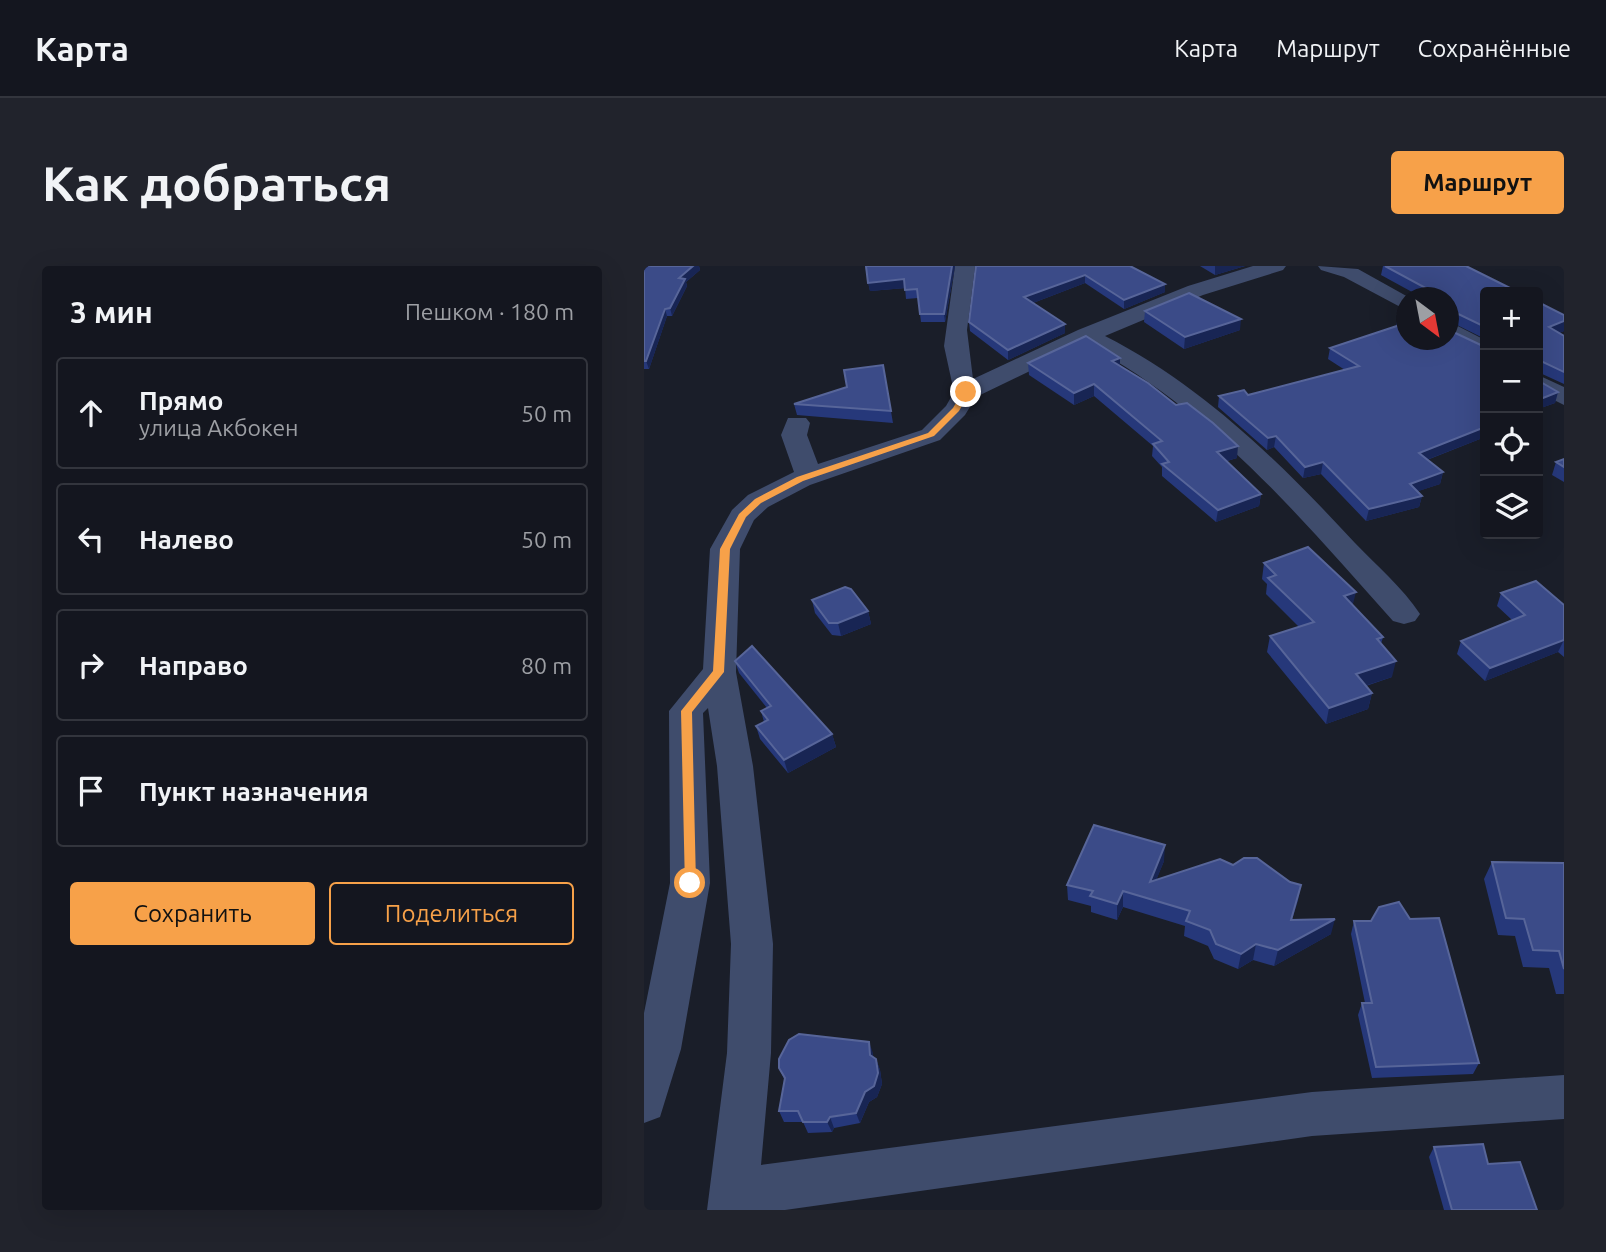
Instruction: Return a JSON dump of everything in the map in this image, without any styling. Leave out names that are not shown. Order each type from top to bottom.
[{"type":"street","points":[[965,266],[954,334],[959,377],[966,392]]},
{"type":"street","points":[[1276,266],[1163,302],[1086,335],[966,392],[956,410],[931,435],[809,476],[758,501],[742,516],[725,549],[719,672],[735,766],[752,944],[749,1053],[732,1201],[1312,1114],[1564,1097]]},
{"type":"street","points":[[1328,266],[1351,273],[1396,298]]},
{"type":"street","points":[[1459,334],[1480,346]]},
{"type":"street","points":[[1086,335],[1141,362],[1203,406],[1304,507],[1404,614]]},
{"type":"street","points":[[1543,385],[1564,398]]},
{"type":"street","points":[[797,423],[794,435],[809,476]]},
{"type":"street","points":[[644,1101],[659,1049],[690,883],[686,711],[719,672]]},
{"type":"building","points":[[644,266],[693,266],[679,278],[685,279],[670,308],[665,309],[646,361],[644,361]]},
{"type":"building","points":[[866,266],[952,266],[944,314],[920,314],[917,289],[905,290],[904,279],[868,283]]},
{"type":"building","points":[[976,266],[1130,266],[1165,284],[1124,300],[1085,275],[1024,297],[1065,324],[1008,350],[969,322]]},
{"type":"building","points":[[1385,266],[1466,266],[1508,287],[1480,287],[1480,325],[1459,314],[1459,287],[1424,287]]},
{"type":"building","points":[[1189,293],[1241,319],[1185,337],[1145,311]]},
{"type":"building","points":[[1543,304],[1564,315],[1564,321],[1549,327],[1564,336],[1564,372],[1543,362]]},
{"type":"building","points":[[1396,326],[1396,350],[1459,350],[1459,335],[1480,345],[1480,429],[1419,453],[1443,472],[1410,484],[1422,496],[1369,509],[1323,462],[1305,467],[1276,436],[1268,438],[1219,396],[1244,390],[1248,395],[1359,366],[1330,348]]},
{"type":"building","points":[[1086,336],[1120,358],[1112,361],[1148,383],[1176,405],[1187,403],[1213,423],[1238,446],[1217,452],[1261,494],[1218,510],[1162,464],[1169,462],[1153,444],[1162,441],[1094,384],[1074,393],[1028,363]]},
{"type":"building","points":[[883,365],[891,411],[794,404],[847,387],[844,370]]},
{"type":"building","points":[[1543,383],[1558,392],[1543,398]]},
{"type":"building","points":[[1564,459],[1564,467],[1556,462]]},
{"type":"building","points":[[1308,547],[1356,592],[1344,596],[1383,637],[1377,639],[1396,661],[1356,674],[1372,693],[1329,708],[1270,636],[1314,622],[1268,578],[1276,575],[1264,563]]},
{"type":"building","points":[[1536,581],[1564,605],[1564,640],[1490,668],[1461,641],[1525,615],[1501,593]]},
{"type":"building","points":[[845,587],[851,589],[868,611],[838,623],[829,623],[812,600]]},
{"type":"building","points":[[752,646],[832,734],[784,760],[756,726],[768,720],[761,711],[771,706],[735,661]]},
{"type":"building","points":[[1094,825],[1165,845],[1150,882],[1220,859],[1233,865],[1244,858],[1257,858],[1290,882],[1301,885],[1291,920],[1335,919],[1278,950],[1256,944],[1241,954],[1216,944],[1210,930],[1186,921],[1190,911],[1123,891],[1117,904],[1090,896],[1093,891],[1067,885]]},
{"type":"building","points":[[1492,862],[1564,863],[1564,969],[1559,951],[1533,950],[1524,919],[1506,918]]},
{"type":"building","points":[[1399,902],[1410,919],[1439,918],[1479,1063],[1376,1067],[1362,1003],[1372,1003],[1354,921],[1371,921],[1379,907]]},
{"type":"building","points":[[799,1034],[869,1042],[870,1055],[876,1059],[878,1073],[874,1086],[865,1092],[856,1113],[830,1117],[827,1122],[803,1122],[798,1111],[779,1111],[785,1078],[779,1068],[779,1059],[789,1040]]},
{"type":"building","points":[[1483,1144],[1488,1164],[1520,1162],[1537,1210],[1452,1210],[1434,1147]]},
{"type":"route","points":[[690,883],[686,711],[719,672],[725,549],[742,516],[758,501],[800,479],[931,435],[956,410],[966,392]]}]
